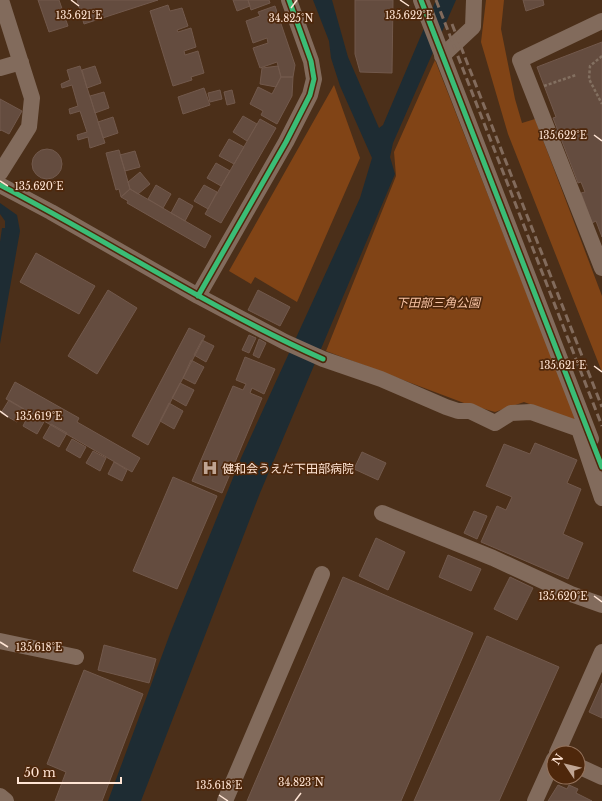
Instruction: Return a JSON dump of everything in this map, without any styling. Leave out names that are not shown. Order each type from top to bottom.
[{"type":"street","points":[[0,174],[29,127],[32,98],[1,0]]},
{"type":"street","points":[[198,296],[286,142],[310,94],[314,79],[311,61],[289,0]]},
{"type":"street","points":[[421,0],[602,467]]},
{"type":"street","points":[[442,56],[473,28],[474,0]]},
{"type":"street","points":[[602,21],[520,60],[602,268]]},
{"type":"street","points":[[0,68],[21,62]]},
{"type":"street","points":[[0,185],[51,212],[198,296],[285,342],[323,360],[381,379],[452,409],[470,411],[495,424],[511,413],[531,412],[579,429],[602,498]]},
{"type":"street","points":[[382,513],[493,558],[571,594],[602,604]]},
{"type":"street","points":[[225,801],[322,574]]},
{"type":"street","points":[[0,641],[76,657]]},
{"type":"street","points":[[561,745],[602,652]]},
{"type":"street","points":[[586,770],[602,777]]},
{"type":"street","points":[[535,801],[546,777]]},
{"type":"street","points":[[0,796],[6,801]]},
{"type":"path","points":[[602,56],[590,66],[589,79],[602,104]]},
{"type":"path","points":[[541,87],[576,75]]},
{"type":"green space","points":[[486,0],[504,0],[501,29],[515,99],[522,123],[535,119],[602,296],[602,372],[508,134],[481,42]]},
{"type":"green space","name":"下田部三角公園","points":[[435,60],[577,422],[524,402],[495,412],[464,403],[326,351],[396,176],[394,152]]},
{"type":"green space","points":[[334,85],[360,158],[297,302],[255,277],[251,284],[229,271]]},
{"type":"shaded area","points":[[313,0],[332,0],[348,57],[379,128],[383,125],[436,0],[456,0],[393,143],[390,157],[395,174],[260,493],[141,801],[108,801],[171,631],[241,458],[360,198],[372,158],[340,86],[331,58],[329,41]]},
{"type":"shaded area","points":[[0,203],[17,215],[20,231],[0,344],[0,242],[2,228],[5,228],[5,221],[0,214]]},
{"type":"building","points":[[38,0],[59,0],[68,26],[49,32]]},
{"type":"building","points":[[77,0],[158,0],[84,24]]},
{"type":"building","points":[[233,0],[248,0],[250,6],[237,11]]},
{"type":"building","points":[[248,0],[269,0],[270,3],[251,10]]},
{"type":"building","points":[[355,0],[393,0],[392,73],[360,72],[355,54]]},
{"type":"building","points":[[523,0],[543,0],[544,5],[526,11]]},
{"type":"building","points":[[168,5],[170,11],[182,8],[188,26],[177,30],[178,32],[191,28],[196,47],[184,51],[185,55],[198,51],[204,73],[191,77],[192,80],[173,86],[150,11]]},
{"type":"building","points":[[275,6],[295,65],[293,77],[281,77],[277,62],[260,68],[253,48],[268,43],[267,38],[253,43],[246,21],[260,16],[258,12]]},
{"type":"building","points":[[602,42],[602,237],[596,221],[592,223],[581,193],[585,192],[581,182],[578,183],[553,118],[556,117],[537,67]]},
{"type":"building","points":[[80,66],[105,143],[90,148],[88,137],[78,140],[77,135],[87,132],[80,111],[70,114],[69,109],[78,106],[72,85],[62,88],[61,84],[70,80],[67,70]]},
{"type":"building","points":[[95,66],[101,83],[87,88],[82,70]]},
{"type":"building","points":[[278,66],[281,77],[276,87],[260,84],[262,68]]},
{"type":"building","points":[[281,77],[293,77],[292,96],[277,124],[261,115],[263,111],[250,104],[258,87],[272,94]]},
{"type":"building","points":[[204,88],[210,105],[183,114],[178,97]]},
{"type":"building","points":[[220,90],[222,99],[210,102],[208,93]]},
{"type":"building","points":[[232,90],[235,103],[227,105],[224,92]]},
{"type":"building","points":[[104,92],[109,108],[95,113],[90,96]]},
{"type":"building","points":[[0,99],[22,111],[9,134],[1,130],[0,131]]},
{"type":"building","points":[[243,116],[257,124],[247,141],[233,132]]},
{"type":"building","points":[[113,117],[118,133],[103,138],[98,122]]},
{"type":"building","points":[[260,119],[276,128],[221,223],[205,214]]},
{"type":"building","points":[[229,139],[244,147],[234,164],[219,156]]},
{"type":"building","points":[[47,149],[58,153],[62,164],[58,175],[47,179],[36,175],[32,164],[36,153]]},
{"type":"building","points":[[119,150],[130,189],[121,197],[119,189],[116,190],[106,153]]},
{"type":"building","points":[[135,151],[140,167],[125,171],[120,155]]},
{"type":"building","points":[[216,163],[230,171],[221,186],[207,178]]},
{"type":"building","points":[[140,172],[150,184],[138,194],[130,189],[128,182]]},
{"type":"building","points":[[156,185],[171,194],[163,208],[148,199]]},
{"type":"building","points":[[204,185],[217,192],[208,209],[194,201]]},
{"type":"building","points":[[130,189],[211,236],[205,248],[127,203],[128,201],[121,197]]},
{"type":"building","points":[[179,198],[193,206],[185,221],[171,213]]},
{"type":"building","points":[[36,253],[95,286],[79,314],[20,282]]},
{"type":"building","points":[[108,290],[137,308],[97,374],[68,356]]},
{"type":"building","points":[[258,290],[290,307],[280,326],[248,310]]},
{"type":"building","points":[[189,328],[205,336],[148,445],[132,436]]},
{"type":"building","points":[[249,335],[256,338],[249,353],[242,350]]},
{"type":"building","points":[[259,339],[266,343],[259,358],[253,355]]},
{"type":"building","points":[[202,340],[214,346],[206,362],[194,355]]},
{"type":"building","points":[[245,357],[275,369],[264,394],[252,388],[250,393],[262,398],[222,493],[192,481],[233,386],[243,390],[246,384],[236,380]]},
{"type":"building","points":[[191,360],[204,367],[195,384],[183,378]]},
{"type":"building","points":[[15,382],[79,418],[77,422],[140,458],[132,472],[6,399]]},
{"type":"building","points":[[180,383],[194,390],[186,406],[172,398]]},
{"type":"building","points":[[9,400],[24,409],[17,422],[1,413]]},
{"type":"building","points":[[169,403],[183,411],[174,429],[160,421]]},
{"type":"building","points":[[30,412],[45,420],[37,434],[23,426]]},
{"type":"building","points":[[51,424],[67,433],[59,447],[43,438]]},
{"type":"building","points":[[72,439],[86,447],[80,458],[66,450]]},
{"type":"building","points":[[535,443],[577,460],[567,483],[581,489],[563,534],[583,543],[568,579],[481,542],[497,506],[506,510],[512,497],[486,486],[504,444],[530,454]]},
{"type":"building","points":[[93,451],[106,458],[100,471],[86,463]]},
{"type":"building","points":[[362,452],[386,463],[378,480],[354,469]]},
{"type":"building","points":[[114,462],[127,470],[122,481],[108,474]]},
{"type":"building","points":[[173,477],[217,496],[177,589],[133,571]]},
{"type":"building","points":[[474,511],[487,516],[477,539],[464,533]]},
{"type":"building","points":[[376,538],[405,552],[388,590],[359,576]]},
{"type":"building","points":[[448,555],[481,569],[471,591],[439,577]]},
{"type":"building","points":[[343,577],[473,633],[401,801],[247,801]]},
{"type":"building","points":[[510,577],[533,588],[517,620],[494,609]]},
{"type":"building","points":[[487,636],[559,667],[499,801],[414,801]]},
{"type":"building","points":[[104,645],[156,659],[149,683],[98,670]]},
{"type":"building","points":[[84,670],[143,694],[102,801],[55,801],[66,772],[47,764]]},
{"type":"building","points":[[602,683],[602,718],[589,712]]},
{"type":"building","points":[[558,785],[567,789],[569,785],[578,789],[576,793],[592,801],[548,801]]},
{"type":"railway","points":[[436,0],[602,426]]},
{"type":"railway","points":[[452,24],[602,407]]},
{"type":"cycle path","points":[[198,296],[286,142],[310,95],[314,79],[311,61],[289,0]]},
{"type":"cycle path","points":[[421,0],[602,467]]},
{"type":"cycle path","points":[[0,185],[240,319],[323,359]]},
{"type":"place","name":"健和会うえだ下田部病院","points":[[210,468]]}]
